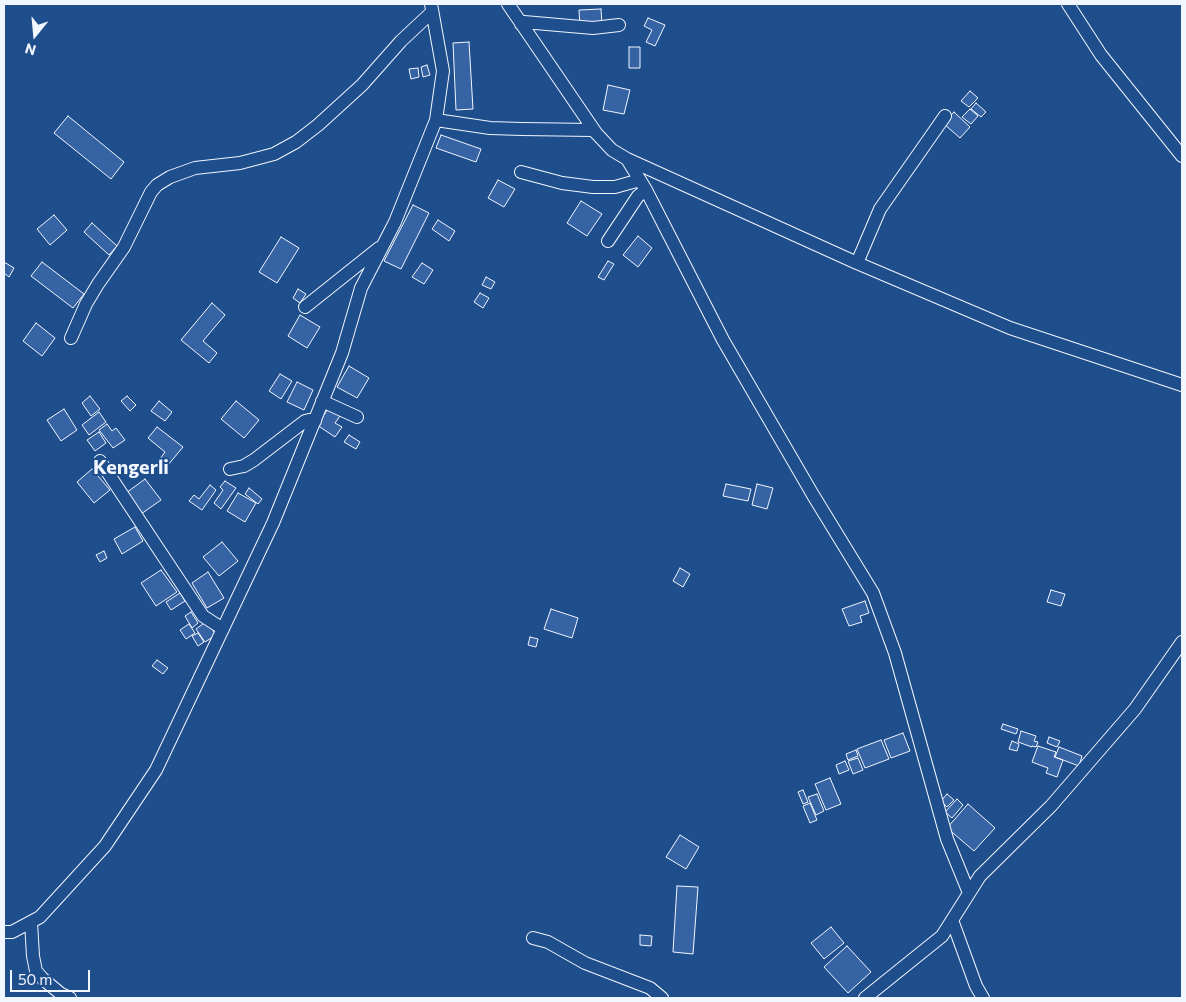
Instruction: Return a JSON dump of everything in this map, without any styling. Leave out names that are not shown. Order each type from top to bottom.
[{"type":"street","points":[[508,4],[593,130],[612,150],[627,159],[856,263],[1010,328],[1182,385]]},
{"type":"street","points":[[1068,4],[1101,55],[1182,156]]},
{"type":"street","points":[[4,932],[12,932],[40,917],[105,846],[156,770],[273,523],[342,353],[361,288],[395,222],[436,120],[443,71],[432,8]]},
{"type":"street","points":[[71,338],[86,304],[124,247],[151,192],[157,184],[195,168],[240,163],[274,154],[296,142],[362,86],[432,8]]},
{"type":"street","points":[[521,24],[524,22],[593,28],[619,25]]},
{"type":"street","points":[[856,263],[880,209],[944,116]]},
{"type":"street","points":[[436,120],[490,128],[593,130]]},
{"type":"street","points":[[627,159],[643,185],[723,340],[813,495],[873,593],[895,653],[947,839],[969,893]]},
{"type":"street","points":[[521,172],[562,183],[593,187],[643,185]]},
{"type":"street","points":[[608,240],[638,196],[643,185]]},
{"type":"street","points":[[305,307],[383,245]]},
{"type":"street","points":[[322,401],[357,416]]},
{"type":"street","points":[[230,468],[244,466],[305,421],[314,421]]},
{"type":"street","points":[[100,461],[203,616],[223,629]]},
{"type":"street","points":[[865,998],[942,936],[980,876],[1051,806],[1135,709],[1182,642]]},
{"type":"street","points":[[952,920],[976,986],[983,998]]},
{"type":"street","points":[[31,922],[33,956],[36,970],[43,979],[61,994],[70,998]]},
{"type":"street","points":[[534,938],[548,942],[585,963],[650,988],[662,998]]},
{"type":"building","points":[[601,9],[602,24],[580,26],[579,10]]},
{"type":"building","points":[[648,18],[665,25],[655,46],[646,42],[652,30],[644,26]]},
{"type":"building","points":[[469,42],[473,109],[456,110],[453,43]]},
{"type":"building","points":[[629,47],[640,47],[640,68],[629,68]]},
{"type":"building","points":[[427,65],[430,75],[423,77],[421,67]]},
{"type":"building","points":[[418,68],[419,77],[411,79],[409,69]]},
{"type":"building","points":[[608,85],[630,90],[624,114],[603,110]]},
{"type":"building","points":[[970,91],[978,98],[969,107],[961,101]]},
{"type":"building","points":[[976,103],[986,112],[981,117],[971,109]]},
{"type":"building","points":[[970,109],[978,116],[971,124],[962,117]]},
{"type":"building","points":[[954,112],[970,127],[960,138],[943,123]]},
{"type":"building","points":[[68,116],[124,162],[111,179],[54,133]]},
{"type":"building","points":[[441,135],[481,149],[476,162],[436,148]]},
{"type":"building","points":[[498,180],[515,189],[504,207],[488,198]]},
{"type":"building","points":[[581,201],[602,214],[587,236],[567,223]]},
{"type":"building","points":[[413,205],[429,213],[401,269],[384,261]]},
{"type":"building","points":[[54,215],[67,230],[50,245],[37,229]]},
{"type":"building","points":[[438,220],[455,231],[449,241],[432,229]]},
{"type":"building","points":[[92,223],[117,246],[109,255],[84,232]]},
{"type":"building","points":[[638,236],[652,248],[638,267],[623,255]]},
{"type":"building","points":[[281,237],[299,248],[277,283],[259,272]]},
{"type":"building","points":[[608,261],[614,264],[604,280],[598,277]]},
{"type":"building","points":[[4,262],[14,268],[9,277],[4,273]]},
{"type":"building","points":[[42,262],[84,294],[73,308],[31,276]]},
{"type":"building","points":[[422,263],[433,270],[424,284],[412,277]]},
{"type":"building","points":[[486,277],[495,282],[491,289],[482,285]]},
{"type":"building","points":[[298,289],[306,294],[300,303],[293,298]]},
{"type":"building","points":[[480,293],[489,298],[483,308],[474,302]]},
{"type":"building","points":[[212,303],[225,315],[203,341],[217,353],[209,363],[181,340]]},
{"type":"building","points":[[300,315],[320,327],[307,348],[288,336]]},
{"type":"building","points":[[36,323],[55,338],[42,356],[23,341]]},
{"type":"building","points":[[349,366],[369,378],[357,398],[337,387]]},
{"type":"building","points":[[280,374],[292,381],[281,399],[269,391]]},
{"type":"building","points":[[297,382],[313,390],[304,410],[287,402]]},
{"type":"building","points":[[90,396],[100,409],[91,416],[82,403]]},
{"type":"building","points":[[127,396],[136,405],[130,411],[121,401]]},
{"type":"building","points":[[159,401],[172,412],[165,421],[151,411]]},
{"type":"building","points":[[236,401],[259,420],[244,438],[221,419]]},
{"type":"building","points":[[64,409],[77,430],[61,441],[47,420]]},
{"type":"building","points":[[328,409],[340,416],[335,423],[342,427],[335,437],[317,425]]},
{"type":"building","points":[[99,412],[106,422],[89,435],[82,425]]},
{"type":"building","points":[[107,424],[112,431],[116,428],[125,440],[113,448],[99,430]]},
{"type":"building","points":[[157,427],[183,447],[168,465],[160,459],[165,452],[148,438]]},
{"type":"building","points":[[99,432],[106,443],[95,451],[87,440]]},
{"type":"building","points":[[349,435],[360,442],[356,449],[344,442]]},
{"type":"building","points":[[92,469],[110,490],[94,503],[77,482]]},
{"type":"building","points":[[145,479],[161,500],[141,514],[126,493]]},
{"type":"building","points":[[225,481],[236,488],[221,509],[214,503],[223,490],[220,487]]},
{"type":"building","points":[[726,484],[751,489],[748,501],[723,496]]},
{"type":"building","points":[[757,484],[773,488],[767,509],[752,505]]},
{"type":"building","points":[[210,485],[216,490],[202,510],[189,501],[194,495],[199,499]]},
{"type":"building","points":[[249,488],[262,499],[258,504],[245,494]]},
{"type":"building","points":[[238,493],[256,503],[245,522],[227,511]]},
{"type":"building","points":[[135,527],[143,541],[122,554],[114,539]]},
{"type":"building","points":[[222,542],[238,561],[219,576],[203,557]]},
{"type":"building","points":[[104,551],[107,558],[100,562],[96,555]]},
{"type":"building","points":[[680,568],[690,574],[683,587],[673,581]]},
{"type":"building","points":[[161,570],[177,592],[156,606],[141,583]]},
{"type":"building","points":[[208,572],[224,598],[207,608],[192,583]]},
{"type":"building","points":[[1051,590],[1065,594],[1061,606],[1047,602]]},
{"type":"building","points":[[180,593],[185,601],[171,610],[166,602]]},
{"type":"building","points":[[865,601],[869,613],[860,616],[862,622],[849,626],[842,609]]},
{"type":"building","points":[[551,609],[578,618],[572,638],[544,629]]},
{"type":"building","points":[[191,612],[198,623],[192,628],[185,616]]},
{"type":"building","points":[[207,621],[216,635],[205,642],[196,629]]},
{"type":"building","points":[[189,624],[195,633],[186,639],[180,630]]},
{"type":"building","points":[[198,633],[204,642],[198,646],[192,636]]},
{"type":"building","points":[[530,637],[538,639],[536,647],[528,645]]},
{"type":"building","points":[[157,660],[168,668],[163,674],[152,666]]},
{"type":"building","points":[[1003,724],[1018,729],[1016,734],[1001,729]]},
{"type":"building","points":[[1021,731],[1036,736],[1034,741],[1038,742],[1036,747],[1018,742]]},
{"type":"building","points":[[903,733],[910,751],[891,758],[884,740]]},
{"type":"building","points":[[1049,737],[1060,741],[1057,747],[1047,743]]},
{"type":"building","points":[[881,740],[889,759],[865,768],[857,749]]},
{"type":"building","points":[[1012,741],[1019,744],[1017,751],[1009,749]]},
{"type":"building","points":[[1038,746],[1056,752],[1054,757],[1063,760],[1057,777],[1046,773],[1048,768],[1032,762]]},
{"type":"building","points":[[1059,747],[1082,756],[1079,766],[1055,757]]},
{"type":"building","points":[[856,750],[858,756],[848,760],[846,754]]},
{"type":"building","points":[[858,758],[863,770],[853,774],[848,761]]},
{"type":"building","points":[[845,761],[849,770],[839,774],[836,765]]},
{"type":"building","points":[[830,778],[841,804],[826,810],[815,784]]},
{"type":"building","points":[[803,790],[808,802],[803,804],[798,792]]},
{"type":"building","points":[[817,794],[824,811],[816,815],[808,797]]},
{"type":"building","points":[[947,794],[954,800],[947,807],[941,801]]},
{"type":"building","points":[[957,799],[963,805],[952,818],[945,812]]},
{"type":"building","points":[[810,803],[817,820],[810,823],[803,806]]},
{"type":"building","points":[[968,804],[995,828],[974,851],[947,828]]},
{"type":"building","points":[[680,835],[699,847],[686,869],[666,857]]},
{"type":"building","points":[[677,886],[698,887],[693,954],[673,952]]},
{"type":"building","points":[[831,927],[844,943],[824,959],[811,943]]},
{"type":"building","points":[[640,935],[652,936],[651,946],[640,945]]},
{"type":"building","points":[[847,946],[871,972],[848,993],[824,967]]},
{"type":"district","name":"Kengerli","points":[[131,467]]}]
